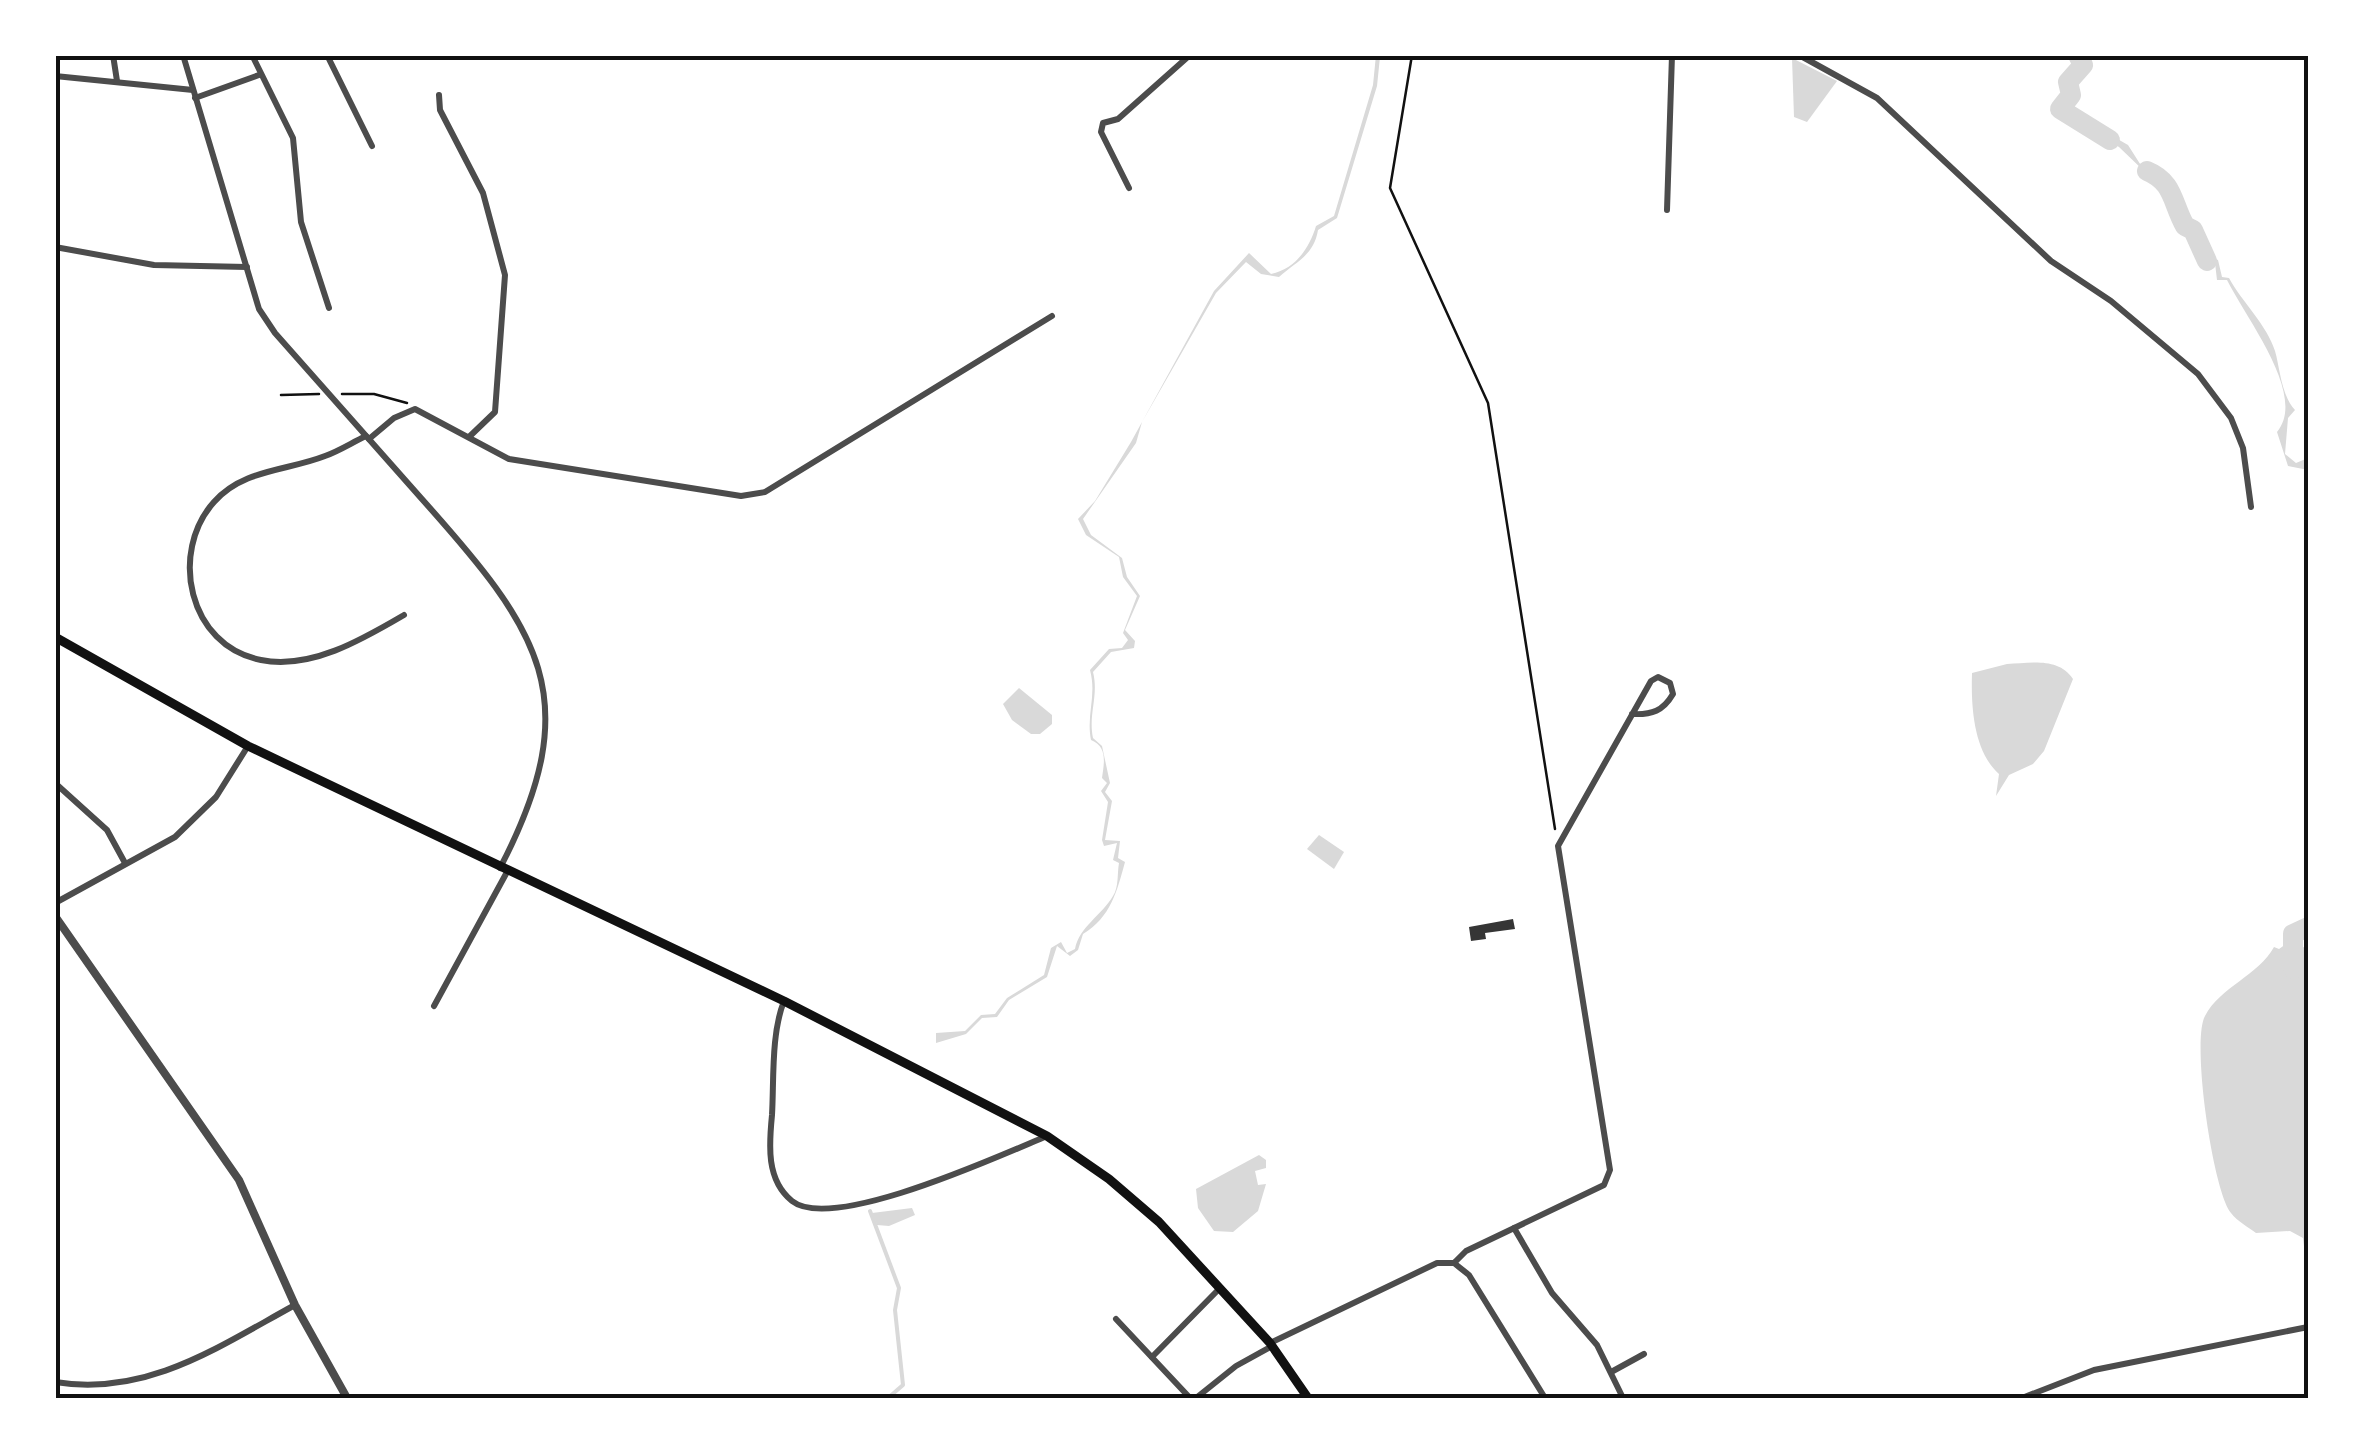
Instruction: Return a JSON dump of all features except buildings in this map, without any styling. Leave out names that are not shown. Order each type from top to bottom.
[{"type":"main road","points":[[55,637],[248,746],[784,1001],[1047,1136],[1109,1179],[1159,1222],[1271,1344],[1308,1398]]},
{"type":"street","points":[[113,55],[117,81]]},
{"type":"street","points":[[183,55],[260,309],[275,333],[516,612],[540,672],[545,748],[535,797],[434,1006]]},
{"type":"street","points":[[252,55],[292,138],[301,222],[329,308]]},
{"type":"street","points":[[327,55],[372,146]]},
{"type":"street","points":[[1128,188],[1101,132],[1103,123],[1118,118],[1190,55]]},
{"type":"street","points":[[1667,210],[1672,55]]},
{"type":"street","points":[[1800,55],[1876,98],[2051,262],[2111,301],[2198,374],[2231,418],[2243,448],[2251,506]]},
{"type":"street","points":[[55,76],[117,81],[194,94],[259,75]]},
{"type":"street","points":[[440,95],[440,110],[483,193],[505,275],[494,412],[469,437]]},
{"type":"street","points":[[55,248],[154,265],[248,267]]},
{"type":"street","points":[[404,615],[334,652],[262,660],[234,650],[212,630],[194,605],[187,571],[194,531],[216,500],[254,475],[325,457],[415,409],[509,458],[741,496],[764,492],[1052,316]]},
{"type":"street","points":[[1454,1262],[1466,1250],[1604,1184],[1610,1170],[1558,846],[1632,714],[1651,681],[1658,677],[1670,682],[1672,694],[1665,706],[1648,715],[1632,714]]},
{"type":"street","points":[[55,904],[175,837],[196,820],[216,797],[248,746]]},
{"type":"street","points":[[55,783],[106,830],[124,864]]},
{"type":"street","points":[[55,916],[238,1180],[295,1304],[347,1398]]},
{"type":"street","points":[[784,1001],[769,1153],[779,1186],[795,1204],[830,1209],[865,1202],[948,1178],[1047,1136]]},
{"type":"street","points":[[1514,1228],[1552,1293],[1597,1344],[1623,1398]]},
{"type":"street","points":[[1116,1319],[1193,1398],[1271,1344],[1437,1263],[1454,1262],[1470,1274],[1545,1398]]},
{"type":"street","points":[[1152,1357],[1219,1289]]},
{"type":"street","points":[[55,1382],[107,1386],[148,1379],[180,1367],[295,1304]]},
{"type":"street","points":[[2022,1398],[2094,1370],[2308,1327]]},
{"type":"street","points":[[1612,1372],[1644,1354]]},
{"type":"path","points":[[1412,55],[1390,188],[1488,403],[1558,846]]},
{"type":"path","points":[[280,394],[374,394],[402,399],[415,409]]},
{"type":"shaded area","points":[[1376,55],[1380,57],[1377,86],[1337,218],[1318,230],[1309,252],[1279,277],[1261,274],[1246,262],[1216,293],[1142,422],[1136,443],[1083,519],[1091,535],[1122,558],[1127,577],[1140,596],[1125,630],[1135,641],[1134,648],[1111,652],[1093,672],[1093,738],[1102,746],[1110,783],[1105,792],[1112,801],[1105,840],[1120,841],[1118,858],[1125,862],[1112,902],[1100,920],[1083,934],[1078,950],[1070,956],[1057,946],[1047,977],[1009,1000],[997,1017],[982,1018],[966,1034],[936,1043],[936,1033],[965,1031],[981,1015],[995,1014],[1007,998],[1044,975],[1051,948],[1061,942],[1067,953],[1075,949],[1081,934],[1115,892],[1119,863],[1113,860],[1117,843],[1104,846],[1102,840],[1108,802],[1101,791],[1107,783],[1102,778],[1102,751],[1091,740],[1090,670],[1109,649],[1122,648],[1128,640],[1123,633],[1137,596],[1123,577],[1119,557],[1086,535],[1078,519],[1095,501],[1131,442],[1214,291],[1249,253],[1271,274],[1287,268],[1305,250],[1316,226],[1334,216],[1373,85]]},
{"type":"shaded area","points":[[1792,58],[1837,81],[1807,122],[1794,117]]},
{"type":"shaded area","points":[[2069,91],[2073,95],[2065,109],[2128,145],[2142,167],[2157,169],[2180,199],[2177,205],[2184,223],[2194,228],[2202,253],[2218,260],[2222,277],[2229,278],[2266,332],[2295,410],[2288,418],[2285,454],[2296,463],[2308,458],[2308,470],[2288,466],[2277,432],[2284,417],[2280,379],[2227,280],[2217,280],[2215,263],[2206,262],[2172,211],[2175,202],[2160,177],[2144,171],[2119,147],[2058,110]]},
{"type":"shaded area","points":[[2007,664],[2052,664],[2073,679],[2044,751],[2033,764],[2009,775],[1996,796],[1999,774],[1979,740],[1973,713],[1972,673]]},
{"type":"shaded area","points":[[1019,688],[1052,715],[1052,724],[1040,734],[1031,734],[1012,720],[1003,704]]},
{"type":"shaded area","points":[[1319,835],[1344,852],[1334,869],[1307,849]]},
{"type":"shaded area","points":[[2286,944],[2308,948],[2308,1280],[2303,1238],[2290,1231],[2256,1233],[2231,1213],[2217,1176],[2202,1084],[2201,1031],[2205,1016],[2274,947],[2279,949]]},
{"type":"shaded area","points":[[1259,1155],[1266,1160],[1266,1168],[1255,1171],[1258,1185],[1266,1184],[1258,1211],[1233,1232],[1214,1231],[1198,1208],[1196,1189]]},
{"type":"shaded area","points":[[912,1208],[915,1215],[889,1226],[877,1225],[872,1213]]},
{"type":"waterway","points":[[2078,55],[2083,65],[2068,82],[2071,95],[2060,109],[2110,140]]},
{"type":"waterway","points":[[2147,171],[2167,187],[2207,261]]},
{"type":"waterway","points":[[2293,969],[2293,934],[2308,927]]},
{"type":"waterway","points":[[870,1211],[899,1288],[895,1310],[903,1385],[888,1398]]}]
